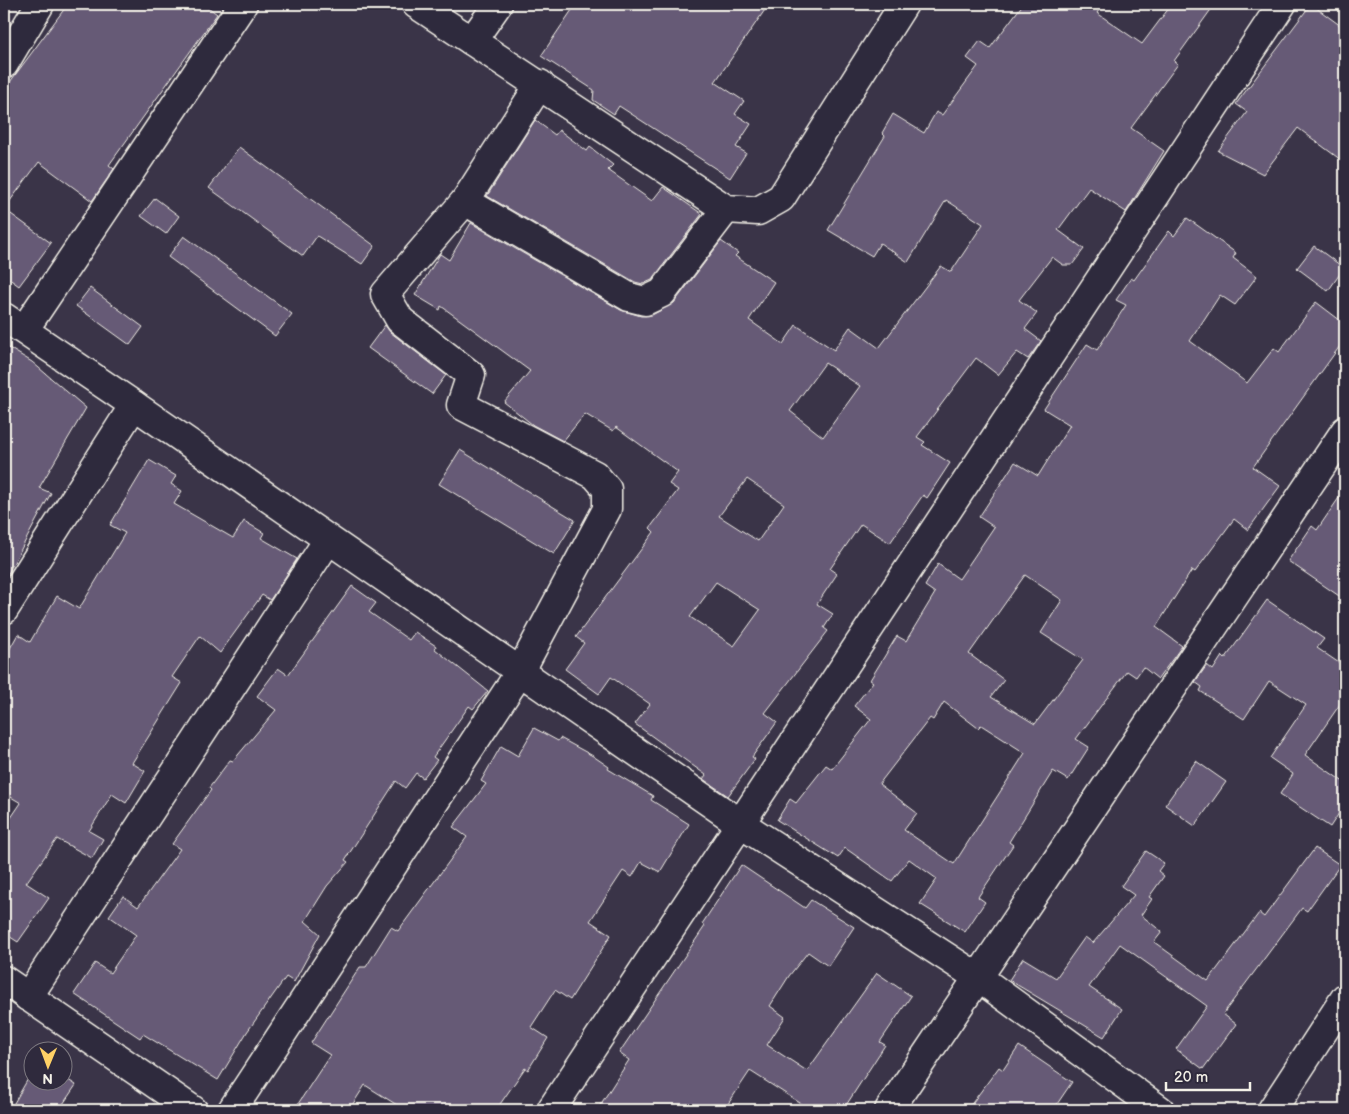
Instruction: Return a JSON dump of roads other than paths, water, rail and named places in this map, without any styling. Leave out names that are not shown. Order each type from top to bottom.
[{"type":"street","points":[[4,64],[40,4]]},
{"type":"street","points":[[243,4],[14,324],[741,824],[979,978],[1160,1110]]},
{"type":"street","points":[[416,4],[540,84],[726,209],[758,211],[781,198],[904,4]]},
{"type":"street","points":[[472,41],[497,4]]},
{"type":"street","points":[[551,1110],[1282,4]]},
{"type":"street","points":[[232,1110],[520,672],[607,509],[607,489],[596,476],[461,405],[471,375],[400,320],[385,294],[465,200],[540,84]]},
{"type":"street","points":[[465,200],[629,297],[645,301],[662,293],[726,209]]},
{"type":"street","points":[[4,610],[134,405]]},
{"type":"street","points":[[889,1110],[1345,431]]},
{"type":"street","points":[[28,997],[328,540]]},
{"type":"street","points":[[4,980],[193,1110]]},
{"type":"street","points":[[1272,1110],[1345,998]]}]
